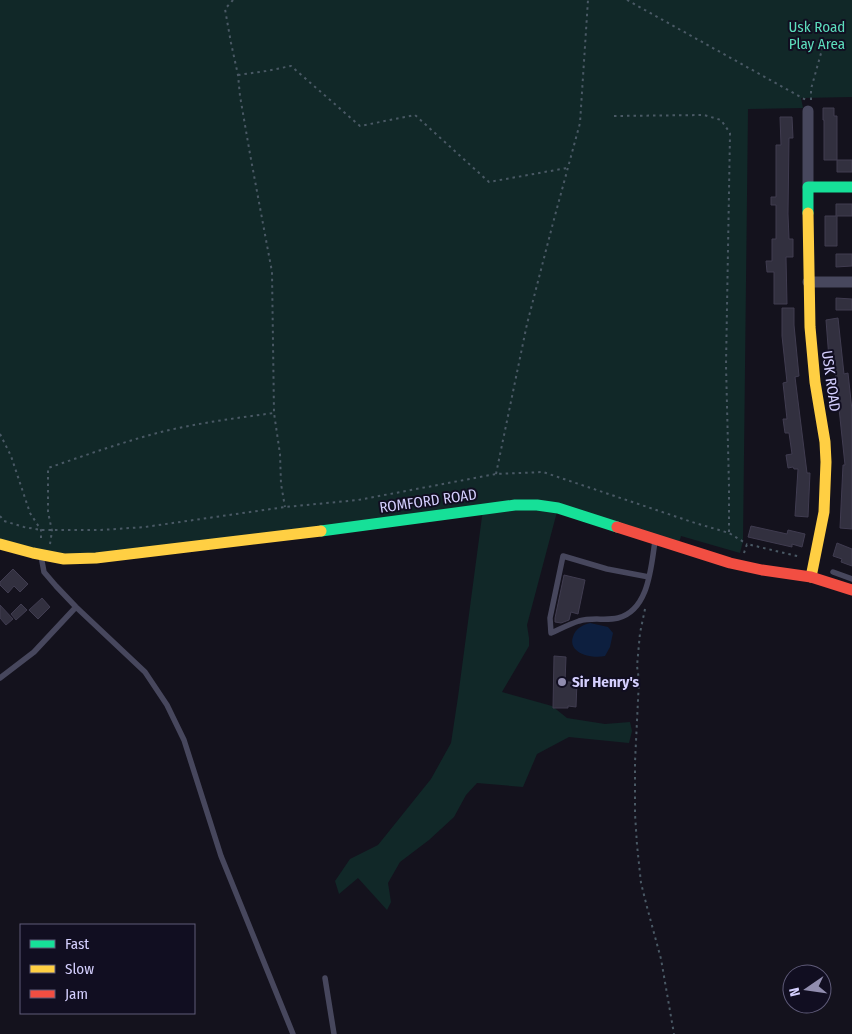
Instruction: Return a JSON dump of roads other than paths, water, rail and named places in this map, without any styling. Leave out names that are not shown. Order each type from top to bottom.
[{"type":"street","name":"USK ROAD","points":[[808,111],[808,282],[811,346],[825,442],[826,462],[824,512],[811,577]]},
{"type":"street","points":[[808,187],[852,187]]},
{"type":"street","points":[[808,282],[852,282]]},
{"type":"street","name":"ROMFORD ROAD","points":[[0,544],[40,555],[64,558],[96,558],[515,505],[537,505],[558,508],[730,563],[852,586]]},
{"type":"lane","points":[[649,577],[607,569],[563,556],[550,618],[550,633],[581,620],[619,618],[629,614],[637,607],[649,577],[656,540]]},
{"type":"lane","points":[[40,555],[44,572],[76,607],[145,672],[167,705],[184,740],[221,856],[293,1034]]},
{"type":"lane","points":[[833,572],[852,586]]},
{"type":"lane","points":[[0,678],[34,652],[76,607]]},
{"type":"lane","points":[[325,978],[334,1034]]},
{"type":"water","points":[[590,623],[608,627],[613,633],[610,647],[605,656],[587,655],[576,650],[573,646],[574,634],[581,627]]},
{"type":"place","name":"Sir Henry's","points":[[562,682]]},
{"type":"park label","name":"Usk Road Play Area","points":[[817,36]]}]
